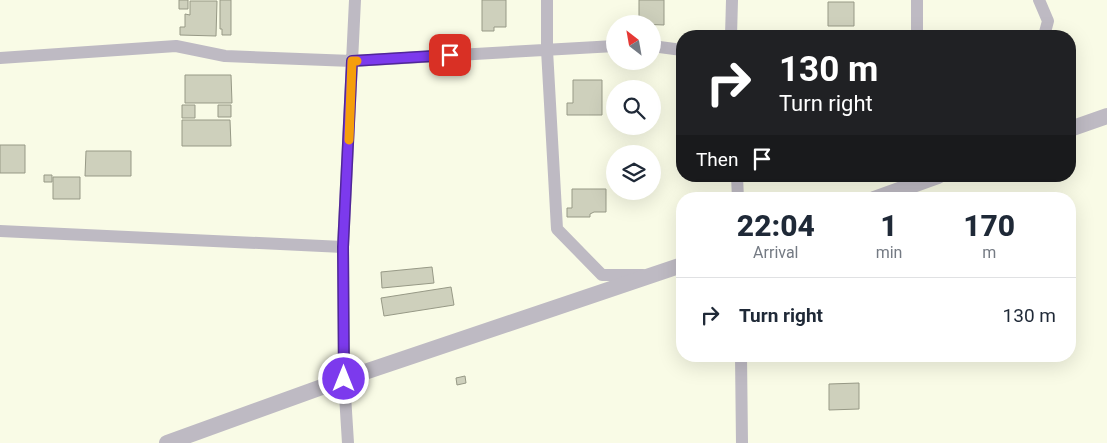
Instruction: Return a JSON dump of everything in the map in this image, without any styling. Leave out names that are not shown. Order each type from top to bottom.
[{"type":"street","points":[[348,443],[344,379],[343,247],[355,0]]},
{"type":"street","points":[[547,0],[547,50],[557,229],[602,275],[653,275]]},
{"type":"street","points":[[731,30],[732,0]]},
{"type":"street","points":[[916,30],[917,0]]},
{"type":"street","points":[[1039,0],[1048,21],[1046,30]]},
{"type":"street","points":[[0,58],[176,46],[225,56],[352,61],[606,47]]},
{"type":"street","points":[[661,47],[676,49]]},
{"type":"street","points":[[1076,127],[1107,116]]},
{"type":"street","points":[[889,192],[912,182]]},
{"type":"street","points":[[0,231],[343,247]]},
{"type":"street","points":[[167,443],[344,379],[676,266]]},
{"type":"street","points":[[741,362],[742,443]]},
{"type":"building","points":[[179,0],[188,0],[188,9],[179,9]]},
{"type":"building","points":[[220,0],[231,0],[231,35],[222,35],[222,29],[220,29]]},
{"type":"building","points":[[482,0],[506,0],[506,27],[494,27],[494,31],[482,31]]},
{"type":"building","points":[[639,0],[664,0],[664,25],[661,25],[661,15],[639,15]]},
{"type":"building","points":[[190,1],[217,1],[216,36],[180,35],[180,27],[185,27],[185,14],[190,15]]},
{"type":"building","points":[[828,2],[854,2],[854,26],[828,26]]},
{"type":"building","points":[[185,75],[231,75],[232,103],[185,103]]},
{"type":"building","points":[[573,80],[602,80],[602,115],[567,115],[567,103],[573,103]]},
{"type":"building","points":[[182,105],[195,105],[195,118],[182,118]]},
{"type":"building","points":[[218,105],[231,105],[231,117],[218,117]]},
{"type":"building","points":[[182,120],[230,120],[231,146],[182,146]]},
{"type":"building","points":[[0,145],[25,145],[25,173],[0,173]]},
{"type":"building","points":[[86,151],[131,151],[131,176],[85,176]]},
{"type":"building","points":[[44,175],[52,175],[52,182],[44,182]]},
{"type":"building","points":[[53,177],[80,177],[80,199],[53,199]]},
{"type":"building","points":[[572,189],[606,189],[606,212],[594,212],[590,214],[590,217],[567,217],[567,208],[572,208]]},
{"type":"building","points":[[432,267],[434,283],[382,288],[381,272]]},
{"type":"building","points":[[451,287],[454,305],[384,316],[381,298]]},
{"type":"building","points":[[465,376],[466,383],[457,385],[456,378]]},
{"type":"building","points":[[859,383],[859,409],[829,410],[829,384]]},
{"type":"slow traffic","points":[[349,140],[352,61],[357,61]]},
{"type":"route","points":[[344,379],[343,247],[352,61],[450,55]]}]
